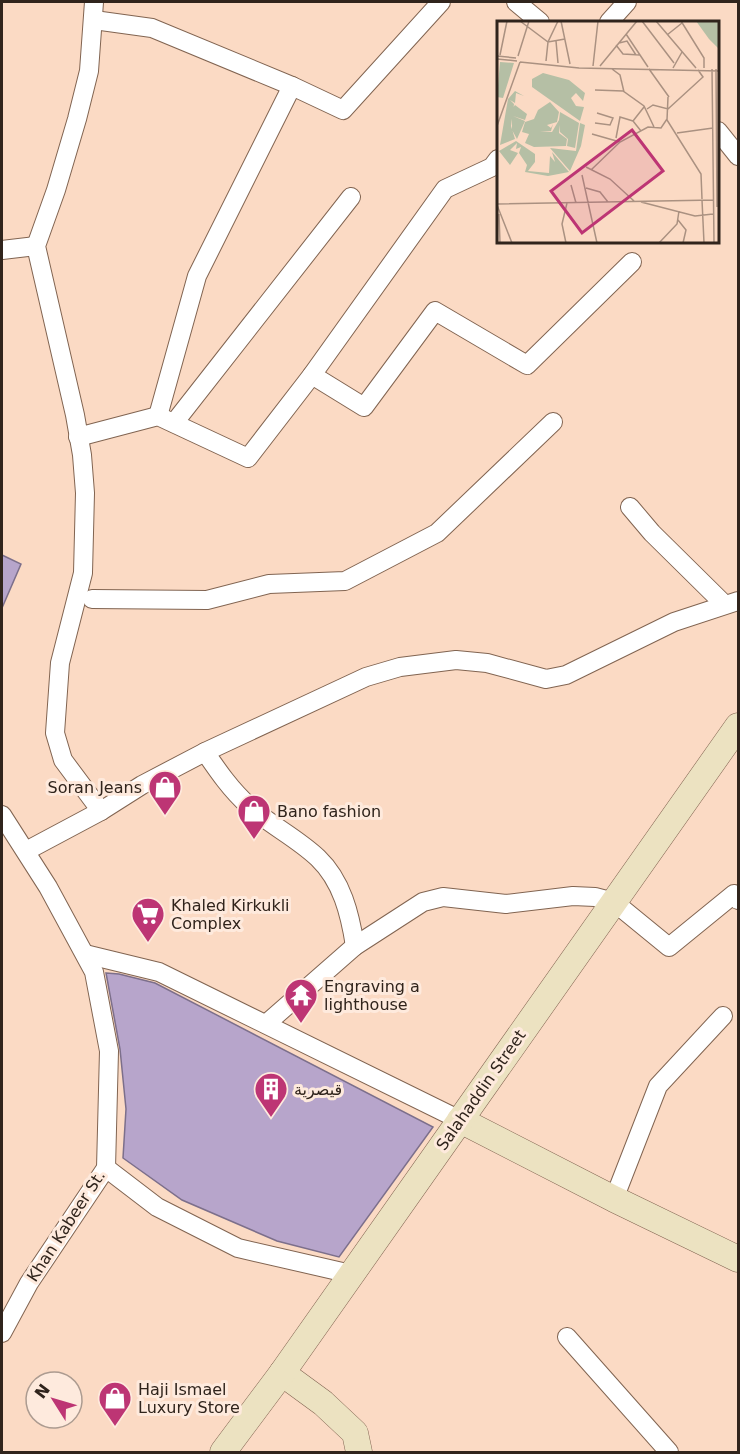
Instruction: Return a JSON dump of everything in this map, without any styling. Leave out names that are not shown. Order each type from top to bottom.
[{"type":"street","points":[[101,812],[63,760],[55,733],[60,663],[83,573],[85,493],[82,455],[75,415],[36,246],[77,120],[89,71],[94,11],[152,28],[292,86],[343,110],[441,2]]},
{"type":"street","points":[[516,2],[539,21]]},
{"type":"street","points":[[610,21],[627,2]]},
{"type":"street","points":[[166,419],[197,276],[292,86]]},
{"type":"street","points":[[719,133],[738,156]]},
{"type":"street","points":[[78,436],[166,419],[248,458],[312,375],[445,189],[496,166]]},
{"type":"street","points":[[166,419],[351,197]]},
{"type":"street","points":[[2,250],[36,246]]},
{"type":"street","points":[[312,375],[364,407],[435,311],[527,365],[632,262]]},
{"type":"street","points":[[92,599],[207,600],[269,584],[345,581],[437,533],[553,422]]},
{"type":"street","points":[[26,851],[101,812],[142,785],[205,752],[366,677],[400,667],[456,660],[487,663],[546,679],[566,675],[674,622],[731,602],[652,533],[630,507]]},
{"type":"street","name":"Salahaddin Street","points":[[223,1452],[282,1373],[738,726]]},
{"type":"street","points":[[205,752],[226,781],[249,806],[318,858],[332,874],[350,914],[355,946]]},
{"type":"street","name":"Khan Kabeer St.","points":[[2,815],[48,887],[94,972],[109,1051],[106,1168],[29,1283],[2,1333]]},
{"type":"street","points":[[266,1024],[355,946],[423,902],[443,897],[506,904],[573,896],[595,897],[614,902],[669,947],[737,895]]},
{"type":"street","points":[[85,954],[159,972],[460,1119],[614,1199],[738,1259]]},
{"type":"street","points":[[614,1199],[658,1086],[723,1016]]},
{"type":"street","points":[[106,1168],[157,1207],[238,1248],[351,1274]]},
{"type":"street","points":[[567,1336],[669,1452]]},
{"type":"street","points":[[282,1373],[323,1403],[355,1434],[359,1452]]},
{"type":"building","points":[[2,555],[21,564],[2,608]]},
{"type":"building","name":"قيصرية","points":[[106,973],[155,983],[433,1127],[339,1257],[277,1241],[182,1200],[123,1158],[126,1109],[120,1049]]},
{"type":"place","name":"Soran Jeans","points":[[165,816]]},
{"type":"place","name":"Bano fashion","points":[[254,840]]},
{"type":"place","name":"Khaled Kirkukli Complex","points":[[148,943]]},
{"type":"place","name":"Engraving a lighthouse","points":[[301,1024]]},
{"type":"place","name":"قيصرية","points":[[271,1118]]},
{"type":"place","name":"Haji Ismael Luxury Store","points":[[115,1427]]}]
